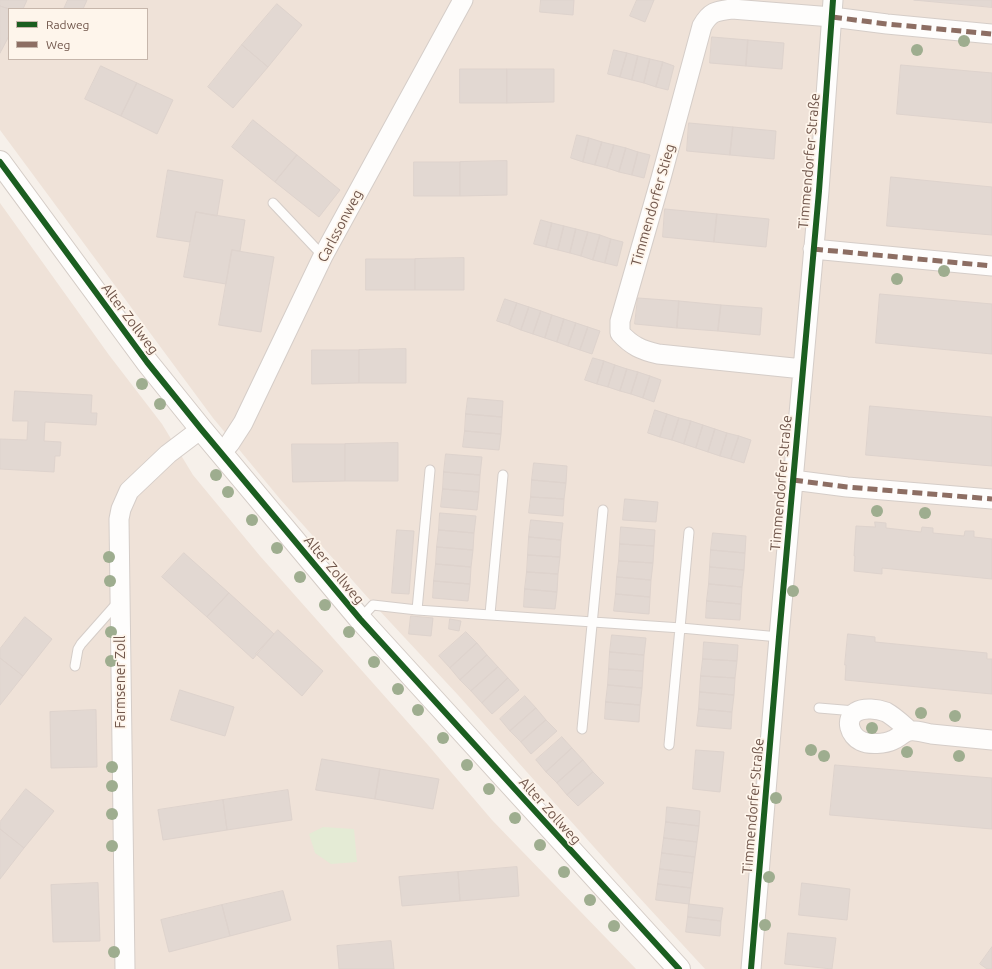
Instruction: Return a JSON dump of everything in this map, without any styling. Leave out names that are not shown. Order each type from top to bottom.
[{"type":"street","name":"Carlssonweg","points":[[221,454],[243,423],[323,256],[463,0]]},
{"type":"street","points":[[833,8],[887,24],[992,34]]},
{"type":"street","name":"Timmendorfer Straße","points":[[751,969],[833,8]]},
{"type":"street","name":"Timmendorfer Stieg","points":[[803,369],[658,354],[646,351],[628,341],[620,333],[620,320],[661,178],[702,26],[708,15],[721,10],[732,9],[833,8]]},
{"type":"street","name":"Alter Zollweg","points":[[0,162],[147,362],[221,454],[360,619],[679,969]]},
{"type":"street","name":"Timmendorfer Straße","points":[[813,249],[992,266]]},
{"type":"street","name":"Farmsener Zoll","points":[[124,969],[119,519],[121,509],[129,491],[168,454],[201,429]]},
{"type":"street","name":"Timmendorfer Straße","points":[[793,480],[847,487],[992,499]]},
{"type":"street","points":[[910,732],[895,717],[875,709],[856,711],[851,717],[850,728],[853,737],[862,742],[878,743],[891,741],[910,732],[992,740]]},
{"type":"lane","points":[[273,203],[323,256]]},
{"type":"lane","points":[[417,610],[430,470]]},
{"type":"lane","points":[[490,614],[502,475]]},
{"type":"lane","points":[[582,729],[603,510]]},
{"type":"lane","points":[[669,745],[689,532]]},
{"type":"lane","points":[[75,666],[78,650],[81,644],[120,600]]},
{"type":"lane","points":[[360,619],[372,605],[417,610],[680,628],[779,637]]},
{"type":"lane","points":[[819,708],[856,711]]},
{"type":"shaded area","points":[[0,0],[992,0],[992,969],[705,969],[458,695],[378,609],[280,499],[213,418],[0,130]]},
{"type":"shaded area","points":[[0,203],[109,355],[162,424],[193,475],[260,556],[428,745],[492,820],[636,969],[0,969]]},
{"type":"green space","points":[[323,827],[354,829],[357,862],[331,864],[315,853],[309,834]]},
{"type":"building","points":[[0,0],[27,0],[23,8],[8,9],[0,6]]},
{"type":"building","points":[[68,0],[87,0],[83,8],[64,8]]},
{"type":"building","points":[[541,0],[574,0],[573,15],[540,12]]},
{"type":"building","points":[[637,0],[654,0],[645,22],[630,16]]},
{"type":"building","points":[[914,0],[992,0],[992,7]]},
{"type":"building","points":[[277,4],[302,25],[268,67],[242,45]]},
{"type":"building","points":[[0,6],[8,9],[8,38],[0,53]]},
{"type":"building","points":[[712,37],[748,40],[746,66],[710,63]]},
{"type":"building","points":[[748,40],[784,43],[782,69],[746,66]]},
{"type":"building","points":[[242,45],[268,67],[233,108],[208,87]]},
{"type":"building","points":[[614,50],[627,53],[620,77],[608,74]]},
{"type":"building","points":[[627,53],[638,56],[632,80],[620,77]]},
{"type":"building","points":[[638,56],[650,59],[644,83],[632,80]]},
{"type":"building","points":[[650,59],[663,62],[656,87],[644,83]]},
{"type":"building","points":[[663,62],[674,66],[668,90],[656,87]]},
{"type":"building","points":[[901,65],[992,73],[992,123],[897,114]]},
{"type":"building","points":[[101,66],[137,83],[121,116],[85,99]]},
{"type":"building","points":[[460,69],[507,69],[507,103],[460,103]]},
{"type":"building","points":[[507,69],[554,69],[554,102],[507,103]]},
{"type":"building","points":[[137,83],[173,100],[157,134],[121,116]]},
{"type":"building","points":[[253,120],[297,155],[275,182],[232,147]]},
{"type":"building","points":[[689,123],[733,127],[730,155],[687,151]]},
{"type":"building","points":[[733,127],[776,131],[774,159],[730,155]]},
{"type":"building","points":[[577,135],[589,138],[583,162],[571,158]]},
{"type":"building","points":[[589,138],[602,142],[595,165],[583,162]]},
{"type":"building","points":[[602,142],[614,145],[607,168],[595,165]]},
{"type":"building","points":[[614,145],[626,148],[619,172],[607,168]]},
{"type":"building","points":[[626,148],[638,152],[632,175],[619,172]]},
{"type":"building","points":[[638,152],[650,155],[644,178],[632,175]]},
{"type":"building","points":[[297,155],[340,190],[319,217],[275,182]]},
{"type":"building","points":[[507,161],[507,195],[460,196],[460,162]]},
{"type":"building","points":[[414,162],[460,162],[460,196],[414,196]]},
{"type":"building","points":[[168,170],[223,180],[217,216],[196,212],[190,242],[157,237]]},
{"type":"building","points":[[891,177],[992,187],[992,235],[887,226]]},
{"type":"building","points":[[665,209],[717,214],[714,242],[663,237]]},
{"type":"building","points":[[196,212],[245,220],[240,251],[232,250],[226,284],[184,277]]},
{"type":"building","points":[[717,214],[769,219],[766,247],[714,242]]},
{"type":"building","points":[[541,220],[552,223],[546,247],[534,244]]},
{"type":"building","points":[[552,223],[564,226],[558,250],[546,247]]},
{"type":"building","points":[[564,226],[576,229],[570,253],[558,250]]},
{"type":"building","points":[[576,229],[588,232],[581,256],[570,253]]},
{"type":"building","points":[[588,232],[600,235],[593,260],[581,256]]},
{"type":"building","points":[[600,235],[611,239],[605,263],[593,260]]},
{"type":"building","points":[[611,239],[623,242],[617,266],[605,263]]},
{"type":"building","points":[[232,250],[274,257],[261,332],[219,325]]},
{"type":"building","points":[[464,258],[464,290],[415,290],[415,259]]},
{"type":"building","points":[[366,259],[415,259],[415,290],[366,290]]},
{"type":"building","points":[[880,294],[992,304],[992,354],[876,343]]},
{"type":"building","points":[[638,298],[679,301],[677,328],[635,324]]},
{"type":"building","points":[[505,299],[517,303],[509,325],[497,321]]},
{"type":"building","points":[[679,301],[721,305],[718,331],[677,328]]},
{"type":"building","points":[[517,303],[529,307],[521,330],[509,325]]},
{"type":"building","points":[[721,305],[762,308],[760,335],[718,331]]},
{"type":"building","points":[[529,307],[541,311],[533,334],[521,330]]},
{"type":"building","points":[[541,311],[552,315],[545,338],[533,334]]},
{"type":"building","points":[[552,315],[564,319],[557,342],[545,338]]},
{"type":"building","points":[[564,319],[576,323],[568,346],[557,342]]},
{"type":"building","points":[[576,323],[588,327],[580,350],[568,346]]},
{"type":"building","points":[[588,327],[600,331],[592,354],[580,350]]},
{"type":"building","points":[[406,349],[406,383],[359,383],[359,350]]},
{"type":"building","points":[[312,350],[359,350],[359,383],[312,384]]},
{"type":"building","points":[[593,358],[604,361],[597,384],[585,380]]},
{"type":"building","points":[[604,361],[615,365],[608,387],[597,384]]},
{"type":"building","points":[[615,365],[627,369],[620,391],[608,387]]},
{"type":"building","points":[[627,369],[638,372],[631,394],[620,391]]},
{"type":"building","points":[[638,372],[650,376],[643,398],[631,394]]},
{"type":"building","points":[[650,376],[661,380],[654,402],[643,398]]},
{"type":"building","points":[[15,391],[92,395],[91,413],[97,413],[96,425],[45,422],[44,441],[61,442],[60,456],[55,456],[54,472],[0,469],[0,439],[27,440],[28,421],[13,421]]},
{"type":"building","points":[[468,398],[503,401],[502,417],[466,414]]},
{"type":"building","points":[[870,406],[992,417],[992,466],[866,455]]},
{"type":"building","points":[[655,410],[667,414],[660,437],[648,433]]},
{"type":"building","points":[[466,414],[502,417],[501,434],[465,431]]},
{"type":"building","points":[[667,414],[679,418],[672,440],[660,437]]},
{"type":"building","points":[[679,418],[691,421],[684,444],[672,440]]},
{"type":"building","points":[[691,421],[703,425],[696,448],[684,444]]},
{"type":"building","points":[[703,425],[715,429],[708,452],[696,448]]},
{"type":"building","points":[[715,429],[727,433],[720,456],[708,452]]},
{"type":"building","points":[[465,431],[501,434],[499,450],[463,447]]},
{"type":"building","points":[[727,433],[739,436],[731,459],[720,456]]},
{"type":"building","points":[[739,436],[751,440],[744,463],[731,459]]},
{"type":"building","points":[[398,443],[398,481],[345,481],[345,444]]},
{"type":"building","points":[[292,444],[345,444],[345,481],[293,482]]},
{"type":"building","points":[[446,454],[482,457],[480,475],[444,472]]},
{"type":"building","points":[[534,463],[567,466],[566,483],[532,480]]},
{"type":"building","points":[[444,472],[480,475],[479,492],[443,489]]},
{"type":"building","points":[[532,480],[566,483],[564,499],[531,497]]},
{"type":"building","points":[[443,489],[479,492],[477,510],[441,507]]},
{"type":"building","points":[[531,497],[564,499],[563,516],[529,513]]},
{"type":"building","points":[[625,499],[658,502],[656,522],[623,520]]},
{"type":"building","points":[[440,513],[476,516],[474,533],[439,530]]},
{"type":"building","points":[[531,520],[563,523],[561,540],[529,537]]},
{"type":"building","points":[[875,522],[886,523],[886,528],[921,532],[922,527],[933,528],[933,533],[964,536],[965,531],[974,531],[974,537],[992,539],[992,579],[882,568],[882,574],[854,571],[856,526],[875,527]]},
{"type":"building","points":[[621,527],[655,530],[654,546],[620,544]]},
{"type":"building","points":[[397,530],[414,531],[409,594],[392,593]]},
{"type":"building","points":[[439,530],[474,533],[473,550],[437,547]]},
{"type":"building","points":[[713,533],[746,536],[745,553],[711,550]]},
{"type":"building","points":[[529,537],[561,540],[560,557],[528,555]]},
{"type":"building","points":[[620,544],[654,546],[653,563],[619,561]]},
{"type":"building","points":[[437,547],[473,550],[471,567],[436,564]]},
{"type":"building","points":[[711,550],[745,553],[744,570],[710,567]]},
{"type":"building","points":[[184,553],[229,593],[207,617],[162,577]]},
{"type":"building","points":[[528,555],[560,557],[558,574],[527,572]]},
{"type":"building","points":[[619,561],[653,563],[651,580],[617,577]]},
{"type":"building","points":[[436,564],[471,567],[470,584],[434,581]]},
{"type":"building","points":[[710,567],[744,570],[742,587],[709,584]]},
{"type":"building","points":[[527,572],[558,574],[557,592],[525,589]]},
{"type":"building","points":[[617,577],[651,580],[650,597],[616,594]]},
{"type":"building","points":[[434,581],[470,584],[468,601],[433,598]]},
{"type":"building","points":[[709,584],[742,587],[741,604],[707,601]]},
{"type":"building","points":[[525,589],[557,592],[555,609],[524,607]]},
{"type":"building","points":[[229,593],[274,634],[253,659],[207,617]]},
{"type":"building","points":[[616,594],[650,597],[649,614],[614,611]]},
{"type":"building","points":[[707,601],[741,604],[740,620],[706,618]]},
{"type":"building","points":[[411,616],[433,618],[431,636],[409,634]]},
{"type":"building","points":[[25,617],[52,639],[23,676],[0,658],[0,649]]},
{"type":"building","points":[[450,619],[461,621],[459,631],[449,629]]},
{"type":"building","points":[[278,630],[323,671],[302,696],[256,654]]},
{"type":"building","points":[[466,632],[477,643],[450,668],[439,656]]},
{"type":"building","points":[[848,634],[875,637],[875,642],[987,653],[987,659],[992,659],[992,694],[845,680]]},
{"type":"building","points":[[612,635],[646,638],[644,655],[610,652]]},
{"type":"building","points":[[704,642],[738,645],[737,661],[703,659]]},
{"type":"building","points":[[477,643],[487,655],[460,680],[450,668]]},
{"type":"building","points":[[610,652],[644,655],[643,671],[609,669]]},
{"type":"building","points":[[487,655],[498,667],[471,691],[460,680]]},
{"type":"building","points":[[0,658],[23,676],[0,705]]},
{"type":"building","points":[[703,659],[737,661],[735,678],[701,676]]},
{"type":"building","points":[[498,667],[508,678],[482,703],[471,691]]},
{"type":"building","points":[[609,669],[643,671],[642,688],[608,685]]},
{"type":"building","points":[[701,676],[735,678],[734,695],[700,692]]},
{"type":"building","points":[[508,678],[519,690],[492,714],[482,703]]},
{"type":"building","points":[[608,685],[642,688],[640,705],[606,702]]},
{"type":"building","points":[[180,690],[234,707],[225,736],[171,720]]},
{"type":"building","points":[[700,692],[734,695],[732,712],[699,709]]},
{"type":"building","points":[[525,696],[536,708],[510,731],[500,719]]},
{"type":"building","points":[[606,702],[640,705],[639,722],[605,719]]},
{"type":"building","points":[[536,708],[546,720],[521,742],[510,731]]},
{"type":"building","points":[[699,709],[732,712],[731,729],[697,726]]},
{"type":"building","points":[[96,710],[97,767],[51,768],[50,712]]},
{"type":"building","points":[[546,720],[557,731],[531,754],[521,742]]},
{"type":"building","points":[[562,737],[572,748],[546,772],[536,760]]},
{"type":"building","points":[[572,748],[583,760],[557,783],[546,772]]},
{"type":"building","points":[[696,750],[724,752],[720,792],[693,789]]},
{"type":"building","points":[[322,759],[380,769],[375,799],[316,790]]},
{"type":"building","points":[[583,760],[593,772],[567,795],[557,783]]},
{"type":"building","points":[[835,765],[992,778],[992,829],[830,815]]},
{"type":"building","points":[[380,769],[439,779],[433,809],[375,799]]},
{"type":"building","points":[[593,772],[604,783],[578,806],[567,795]]},
{"type":"building","points":[[26,789],[54,811],[24,848],[0,829],[0,822]]},
{"type":"building","points":[[288,790],[292,820],[227,830],[223,800]]},
{"type":"building","points":[[223,800],[227,830],[163,840],[158,810]]},
{"type":"building","points":[[667,807],[700,811],[699,826],[666,822]]},
{"type":"building","points":[[666,822],[699,826],[697,842],[664,838]]},
{"type":"building","points":[[0,829],[24,848],[0,879]]},
{"type":"building","points":[[664,838],[697,842],[695,857],[662,853]]},
{"type":"building","points":[[662,853],[695,857],[693,873],[660,869]]},
{"type":"building","points":[[517,867],[519,896],[460,901],[458,872]]},
{"type":"building","points":[[660,869],[693,873],[691,888],[658,884]]},
{"type":"building","points":[[458,872],[460,901],[402,906],[399,877]]},
{"type":"building","points":[[98,883],[100,941],[53,942],[51,885]]},
{"type":"building","points":[[802,883],[850,889],[847,920],[799,915]]},
{"type":"building","points":[[658,884],[691,888],[689,904],[656,900]]},
{"type":"building","points":[[283,891],[291,920],[230,936],[222,905]]},
{"type":"building","points":[[689,904],[723,908],[721,921],[688,917]]},
{"type":"building","points":[[222,905],[230,936],[169,952],[161,920]]},
{"type":"building","points":[[688,917],[721,921],[720,936],[686,932]]},
{"type":"building","points":[[788,933],[836,938],[832,969],[785,964]]},
{"type":"building","points":[[391,941],[394,969],[339,969],[337,946]]},
{"type":"building","points":[[992,947],[992,969],[987,969],[980,964]]},
{"type":"marked path","points":[[832,17],[992,34]]},
{"type":"marked path","points":[[813,249],[992,266]]},
{"type":"marked path","points":[[793,480],[847,487],[992,499]]},
{"type":"cycle path","points":[[751,969],[819,191],[833,0]]},
{"type":"cycle path","points":[[0,162],[147,362],[360,619],[679,969]]}]
